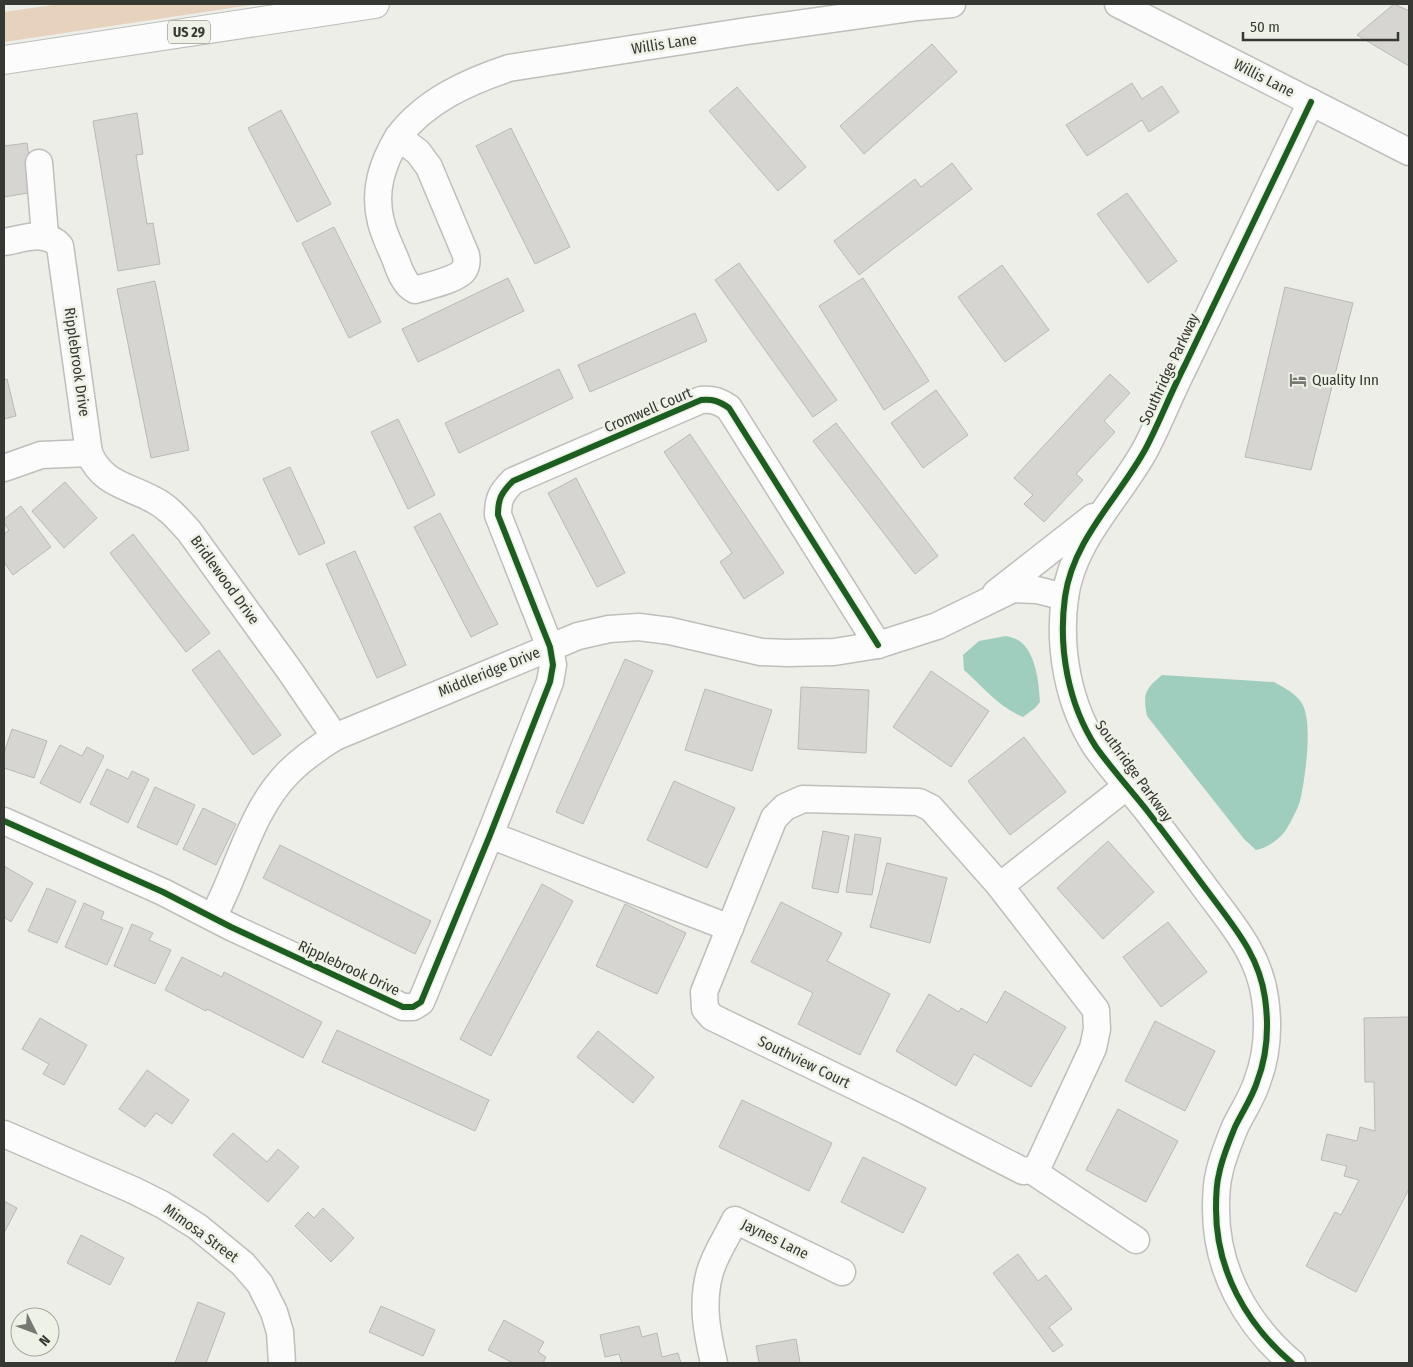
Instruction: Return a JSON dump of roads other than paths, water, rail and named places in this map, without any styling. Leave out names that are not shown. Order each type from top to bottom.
[{"type":"highway","name":"US 29","points":[[4,60],[375,4]]},
{"type":"street","name":"Willis Lane","points":[[398,137],[418,152],[429,167],[466,255],[467,264],[463,272],[444,281],[415,290],[409,287],[398,267],[381,222],[379,185],[387,156],[398,137],[425,110],[450,92],[479,78],[509,68],[747,31],[952,4]]},
{"type":"street","name":"Willis Lane","points":[[1118,4],[1409,152]]},
{"type":"street","name":"Southridge Parkway","points":[[1292,1363],[1280,1354],[1258,1329],[1230,1283],[1221,1253],[1216,1222],[1216,1191],[1219,1172],[1236,1126],[1257,1084],[1264,1058],[1267,1036],[1265,998],[1258,971],[1247,945],[1161,829],[1096,746],[1083,723],[1073,698],[1064,665],[1065,597],[1072,567],[1083,544],[1125,483],[1147,446],[1311,102]]},
{"type":"street","points":[[4,242],[45,236],[39,162]]},
{"type":"street","name":"Ripplebrook Drive","points":[[45,236],[54,239],[62,252],[89,453]]},
{"type":"street","name":"Cromwell Court","points":[[550,647],[498,515],[498,502],[504,490],[513,481],[701,400],[712,399],[729,408],[878,645]]},
{"type":"street","points":[[4,468],[41,455],[89,453]]},
{"type":"street","name":"Bridlewood Drive","points":[[89,453],[95,466],[104,476],[154,500],[173,513],[189,530],[335,737]]},
{"type":"street","points":[[974,609],[1032,566],[1111,502]]},
{"type":"street","name":"Middleridge Drive","points":[[212,917],[222,900],[255,822],[270,795],[289,772],[311,752],[335,737],[578,636],[608,629],[639,627],[670,631],[761,652],[788,654],[834,652],[878,645],[938,626],[1013,589],[1038,590],[1065,597]]},
{"type":"street","name":"Ripplebrook Drive","points":[[4,821],[403,1007],[412,1007],[421,1002],[490,835],[550,682],[553,665],[550,647]]},
{"type":"street","points":[[1000,886],[1127,786]]},
{"type":"street","name":"Southview Court","points":[[803,798],[919,802],[931,808],[1000,886],[1096,1010],[1097,1029],[1094,1048],[1038,1166],[1031,1170],[1023,1171],[906,1111],[712,1017],[705,1009],[704,992],[774,818],[785,806],[803,798]]},
{"type":"street","points":[[490,835],[730,928]]},
{"type":"street","name":"Mimosa Street","points":[[4,1134],[163,1205],[198,1227],[243,1264],[260,1284],[274,1312],[280,1332],[282,1363]]},
{"type":"street","points":[[1031,1170],[1136,1240]]},
{"type":"street","name":"Jaynes Lane","points":[[714,1363],[707,1333],[706,1290],[710,1270],[735,1220],[842,1272]]},
{"type":"place","name":"Quality Inn","points":[[1298,380]]}]
